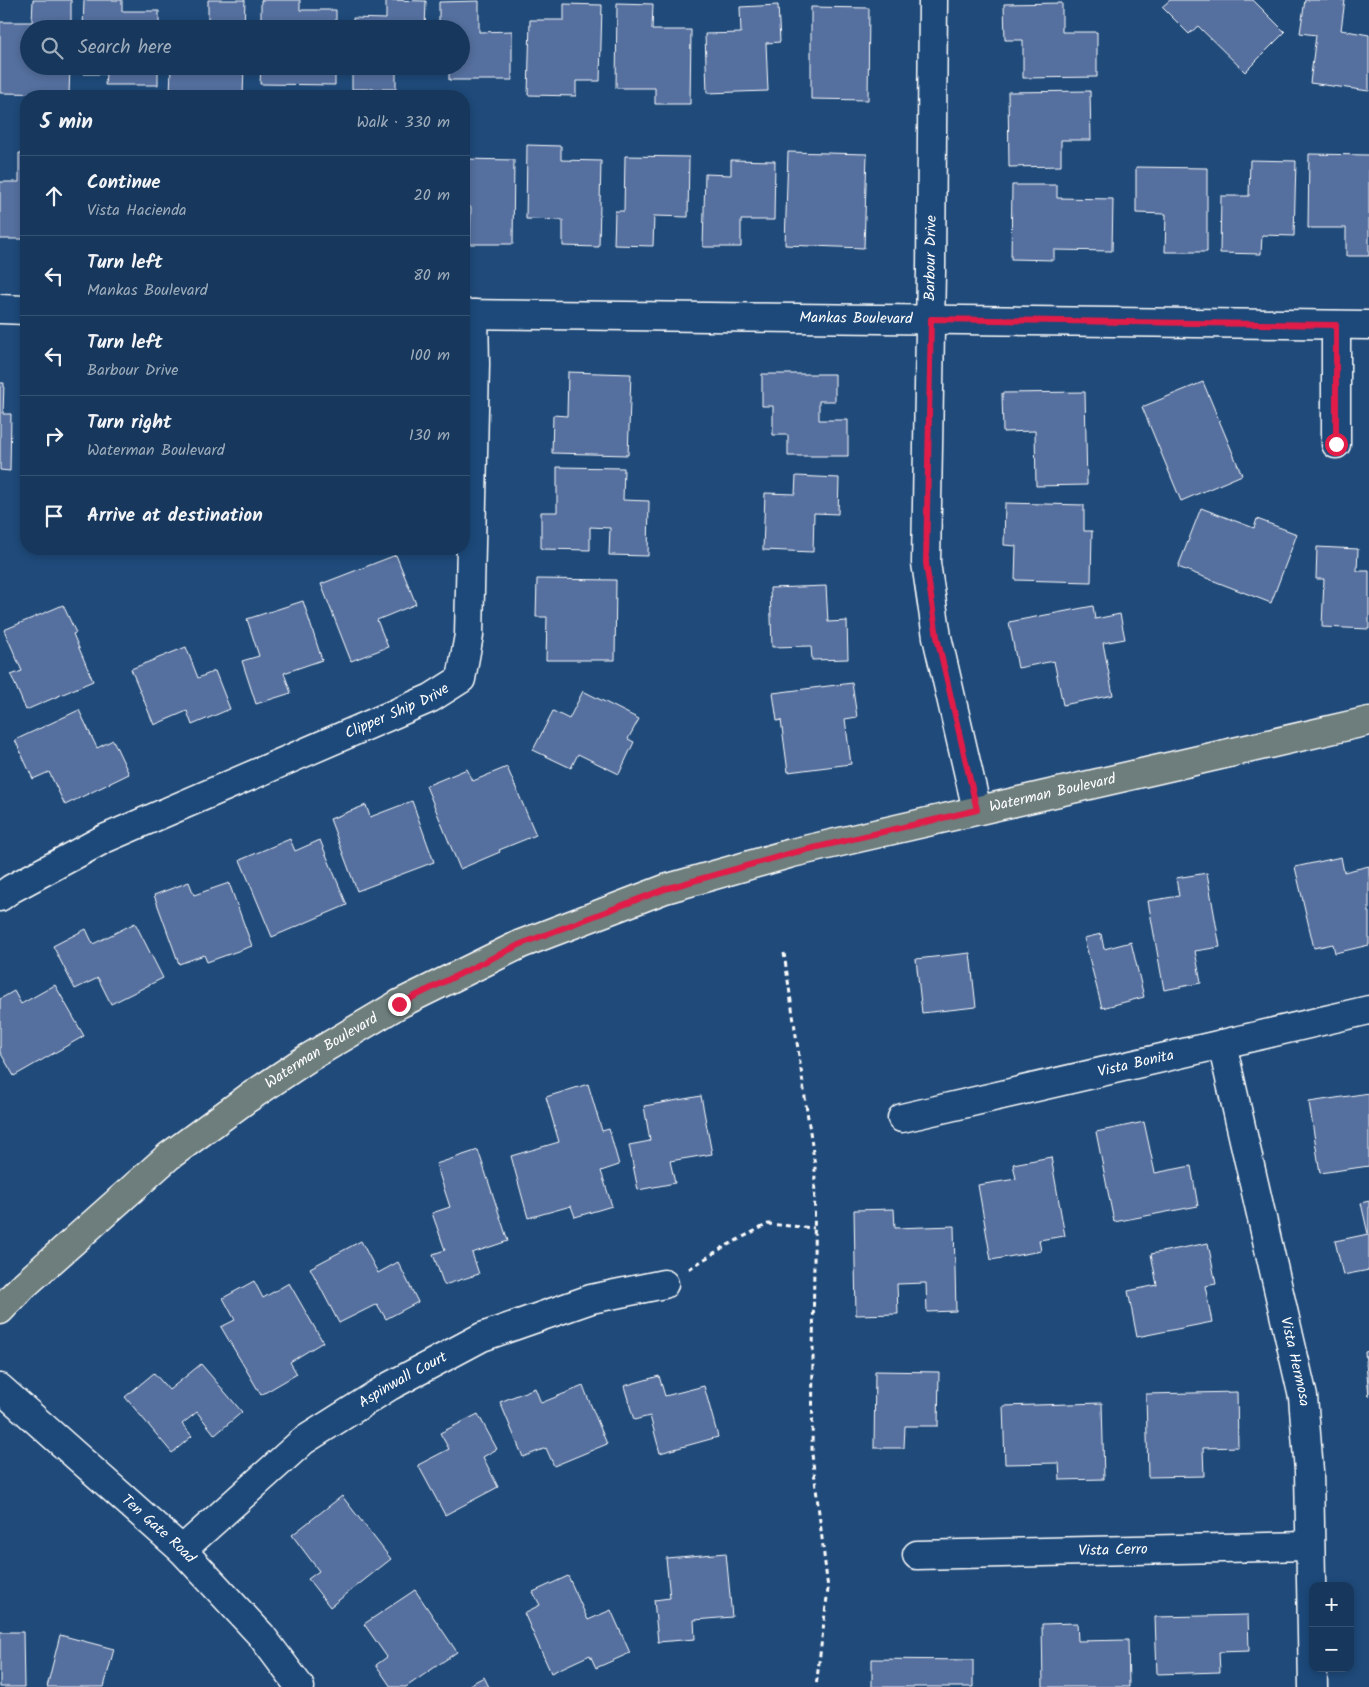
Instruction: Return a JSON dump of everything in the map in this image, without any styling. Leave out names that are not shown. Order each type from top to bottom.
[{"type":"main road","name":"Waterman Boulevard","points":[[0,1310],[23,1286],[170,1156],[248,1098],[308,1058],[399,1004],[521,944],[665,889],[792,853],[1369,721]]},
{"type":"street","name":"Barbour Drive","points":[[932,0],[931,319],[926,563],[937,637],[977,810]]},
{"type":"street","points":[[0,309],[20,310]]},
{"type":"street","name":"Mankas Boulevard","points":[[470,314],[1369,325]]},
{"type":"street","name":"Clipper Ship Drive","points":[[4,887],[104,839],[431,698],[461,679],[469,635],[475,364],[470,322]]},
{"type":"street","points":[[1336,325],[1336,444]]},
{"type":"street","name":"Vista Bonita","points":[[902,1118],[1369,1010]]},
{"type":"street","name":"Vista Hermosa","points":[[1222,1044],[1302,1398],[1309,1471],[1313,1687]]},
{"type":"street","name":"Aspinwall Court","points":[[182,1550],[303,1441],[390,1386],[482,1337],[591,1299],[664,1284]]},
{"type":"street","name":"Ten Gate Road","points":[[0,1388],[182,1550],[261,1635],[300,1687]]},
{"type":"street","name":"Vista Cerro","points":[[917,1555],[1310,1546]]},
{"type":"path","points":[[784,953],[815,1166],[812,1454],[828,1589],[816,1687]]},
{"type":"path","points":[[664,1284],[722,1248],[768,1224],[814,1228]]},
{"type":"building","points":[[33,0],[71,0],[71,20],[32,20]]},
{"type":"building","points":[[84,0],[122,0],[122,11],[159,11],[159,20],[83,20]]},
{"type":"building","points":[[208,0],[245,0],[244,20],[208,20]]},
{"type":"building","points":[[261,0],[300,0],[300,10],[336,10],[336,20],[261,20]]},
{"type":"building","points":[[386,0],[426,1],[425,20],[353,20],[353,18],[386,19]]},
{"type":"building","points":[[1170,0],[1253,0],[1285,32],[1245,72],[1198,26],[1189,34],[1162,7]]},
{"type":"building","points":[[1305,0],[1345,0],[1341,30],[1369,35],[1369,91],[1310,83],[1316,35],[1300,33]]},
{"type":"building","points":[[479,1],[479,32],[512,31],[512,80],[449,80],[449,75],[470,75],[470,20],[439,20],[439,2]]},
{"type":"building","points":[[617,3],[653,4],[652,30],[691,30],[690,104],[655,104],[655,88],[616,88]]},
{"type":"building","points":[[1062,3],[1062,32],[1097,32],[1097,77],[1023,78],[1023,40],[1005,40],[1004,4]]},
{"type":"building","points":[[564,4],[602,5],[600,81],[576,81],[576,96],[528,95],[530,20],[564,20]]},
{"type":"building","points":[[778,5],[780,42],[766,43],[768,91],[707,93],[705,34],[741,33],[740,7]]},
{"type":"building","points":[[811,7],[869,8],[868,100],[811,99]]},
{"type":"building","points":[[0,22],[20,22],[20,75],[70,75],[69,90],[20,90],[20,93],[0,93]]},
{"type":"building","points":[[106,75],[158,75],[158,85],[105,85]]},
{"type":"building","points":[[171,75],[244,75],[243,90],[170,90]]},
{"type":"building","points":[[260,75],[335,75],[335,85],[260,84]]},
{"type":"building","points":[[352,75],[396,75],[396,89],[352,89]]},
{"type":"building","points":[[1090,91],[1091,140],[1061,140],[1061,166],[1009,167],[1008,92]]},
{"type":"building","points":[[527,145],[561,146],[561,160],[601,161],[599,247],[563,246],[563,220],[526,219]]},
{"type":"building","points":[[788,152],[867,154],[864,248],[785,245]]},
{"type":"building","points":[[20,153],[20,239],[0,239],[0,182],[19,182]]},
{"type":"building","points":[[1309,154],[1369,155],[1369,256],[1346,256],[1346,228],[1308,228]]},
{"type":"building","points":[[625,156],[689,157],[688,217],[654,216],[653,246],[614,245],[615,211],[624,211]]},
{"type":"building","points":[[470,159],[514,160],[513,244],[470,244]]},
{"type":"building","points":[[731,160],[775,161],[774,220],[741,220],[741,247],[703,247],[705,174],[731,175]]},
{"type":"building","points":[[1250,160],[1296,161],[1294,236],[1262,235],[1261,254],[1220,253],[1221,196],[1249,196]]},
{"type":"building","points":[[1136,167],[1207,168],[1207,252],[1165,252],[1166,214],[1136,213]]},
{"type":"building","points":[[1012,185],[1057,185],[1057,198],[1113,199],[1112,251],[1054,250],[1054,260],[1011,259]]},
{"type":"building","points":[[568,372],[631,374],[628,455],[552,453],[553,415],[567,416]]},
{"type":"building","points":[[762,374],[835,374],[835,401],[819,401],[819,420],[848,420],[848,456],[788,456],[788,435],[773,435],[773,406],[762,406]]},
{"type":"building","points":[[1203,382],[1242,475],[1181,501],[1142,407]]},
{"type":"building","points":[[0,383],[4,383],[3,414],[11,414],[10,471],[0,470]]},
{"type":"building","points":[[1085,392],[1087,485],[1036,486],[1035,431],[1003,432],[1002,393]]},
{"type":"building","points":[[557,467],[624,468],[623,500],[649,501],[648,556],[609,555],[610,528],[590,527],[590,550],[541,549],[541,512],[557,512]]},
{"type":"building","points":[[796,476],[839,478],[838,514],[814,513],[813,552],[763,550],[765,493],[795,494]]},
{"type":"building","points":[[1005,503],[1084,505],[1084,531],[1092,531],[1091,582],[1015,580],[1016,546],[1004,545]]},
{"type":"building","points":[[1201,508],[1254,528],[1257,519],[1297,534],[1271,603],[1178,567]]},
{"type":"building","points":[[1317,547],[1358,549],[1357,571],[1369,571],[1369,629],[1322,627],[1324,579],[1316,579]]},
{"type":"building","points":[[396,555],[416,604],[377,620],[388,647],[351,661],[321,584]]},
{"type":"building","points":[[537,579],[616,580],[615,660],[546,660],[547,617],[536,617]]},
{"type":"building","points":[[826,586],[828,622],[847,621],[848,659],[812,660],[811,646],[772,647],[770,588]]},
{"type":"building","points":[[303,601],[322,660],[284,673],[291,693],[256,704],[242,661],[259,656],[247,619]]},
{"type":"building","points":[[63,605],[76,633],[73,634],[93,681],[26,710],[11,675],[22,671],[4,630]]},
{"type":"building","points":[[1093,606],[1095,619],[1120,614],[1125,639],[1103,643],[1113,695],[1063,705],[1054,661],[1018,668],[1009,622]]},
{"type":"building","points":[[186,647],[198,678],[215,671],[230,709],[192,725],[187,711],[154,725],[131,669]]},
{"type":"building","points":[[852,683],[857,717],[845,719],[851,764],[788,772],[781,720],[777,721],[773,693]]},
{"type":"building","points":[[583,691],[639,719],[628,739],[634,742],[619,774],[578,754],[571,768],[533,750],[553,711],[569,719]]},
{"type":"building","points":[[79,710],[97,748],[113,740],[129,774],[65,805],[49,772],[33,779],[15,740]]},
{"type":"building","points":[[507,767],[536,835],[460,869],[426,786],[467,769],[473,781]]},
{"type":"building","points":[[412,801],[434,862],[357,891],[330,819],[366,805],[370,817]]},
{"type":"building","points":[[290,839],[295,851],[320,840],[347,905],[272,937],[240,860]]},
{"type":"building","points":[[1341,857],[1344,872],[1369,866],[1369,945],[1335,953],[1333,944],[1314,948],[1295,867]]},
{"type":"building","points":[[1207,873],[1220,947],[1195,951],[1201,983],[1164,990],[1148,901],[1179,896],[1176,878]]},
{"type":"building","points":[[189,882],[194,895],[229,883],[252,946],[207,962],[204,955],[179,964],[154,895]]},
{"type":"building","points":[[135,923],[163,978],[111,1004],[98,978],[75,989],[53,946],[86,929],[93,944]]},
{"type":"building","points":[[1101,934],[1104,949],[1131,942],[1144,997],[1102,1008],[1084,938]]},
{"type":"building","points":[[970,953],[976,1007],[922,1013],[916,959]]},
{"type":"building","points":[[55,985],[84,1036],[14,1076],[0,1052],[0,999],[14,991],[21,1004]]},
{"type":"building","points":[[588,1084],[602,1131],[609,1129],[619,1165],[601,1171],[612,1206],[575,1217],[571,1206],[528,1218],[511,1156],[559,1142],[546,1097]]},
{"type":"building","points":[[1369,1093],[1369,1166],[1320,1173],[1309,1102]]},
{"type":"building","points":[[701,1096],[712,1154],[670,1161],[675,1183],[638,1190],[629,1145],[650,1141],[644,1106]]},
{"type":"building","points":[[1144,1122],[1155,1173],[1191,1166],[1198,1206],[1114,1222],[1096,1132]]},
{"type":"building","points":[[478,1150],[508,1241],[472,1253],[479,1274],[444,1285],[433,1254],[445,1250],[432,1213],[450,1207],[436,1164]]},
{"type":"building","points":[[1051,1157],[1065,1236],[1039,1240],[1041,1251],[991,1260],[978,1185],[1016,1179],[1013,1164]]},
{"type":"building","points":[[1369,1201],[1369,1270],[1343,1275],[1335,1241],[1368,1234],[1361,1203]]},
{"type":"building","points":[[894,1209],[895,1228],[954,1226],[956,1311],[927,1312],[926,1283],[897,1284],[898,1314],[856,1315],[854,1210]]},
{"type":"building","points":[[361,1241],[378,1273],[398,1262],[418,1302],[386,1319],[377,1304],[339,1323],[310,1268]]},
{"type":"building","points":[[1208,1243],[1216,1284],[1205,1286],[1212,1322],[1137,1337],[1128,1291],[1157,1285],[1151,1254]]},
{"type":"building","points":[[254,1281],[263,1298],[289,1283],[323,1342],[290,1362],[297,1374],[261,1395],[221,1327],[235,1320],[223,1298]]},
{"type":"building","points":[[1369,1351],[1369,1396],[1365,1352]]},
{"type":"building","points":[[201,1364],[242,1412],[215,1435],[197,1412],[182,1424],[192,1436],[172,1453],[125,1397],[154,1373],[169,1390]]},
{"type":"building","points":[[875,1371],[939,1372],[938,1426],[905,1426],[904,1448],[874,1448]]},
{"type":"building","points":[[659,1376],[665,1396],[704,1386],[718,1437],[660,1453],[650,1416],[634,1420],[624,1386]]},
{"type":"building","points":[[583,1386],[607,1444],[554,1466],[546,1448],[523,1457],[500,1402],[535,1388],[541,1403]]},
{"type":"building","points":[[1237,1392],[1238,1447],[1203,1448],[1204,1476],[1148,1477],[1146,1394]]},
{"type":"building","points":[[1102,1403],[1104,1479],[1060,1480],[1059,1463],[1005,1464],[1003,1406]]},
{"type":"building","points":[[478,1414],[497,1449],[483,1457],[498,1487],[445,1515],[418,1465],[449,1449],[440,1433]]},
{"type":"building","points":[[342,1496],[391,1559],[330,1607],[308,1579],[319,1571],[292,1535]]},
{"type":"building","points":[[726,1553],[732,1617],[694,1620],[695,1639],[658,1642],[654,1600],[670,1598],[666,1558]]},
{"type":"building","points":[[568,1576],[588,1620],[611,1610],[630,1653],[596,1668],[590,1655],[551,1673],[524,1613],[540,1605],[533,1592]]},
{"type":"building","points":[[415,1590],[457,1652],[406,1687],[391,1687],[376,1665],[387,1657],[364,1624]]},
{"type":"building","points":[[1248,1615],[1249,1651],[1219,1652],[1220,1672],[1157,1674],[1155,1617]]},
{"type":"building","points":[[1077,1623],[1078,1641],[1128,1640],[1129,1687],[1043,1687],[1042,1624]]},
{"type":"building","points":[[0,1632],[23,1632],[24,1687],[0,1687]]},
{"type":"building","points":[[60,1635],[114,1649],[104,1687],[47,1687]]},
{"type":"building","points":[[872,1659],[973,1660],[973,1687],[872,1687]]},
{"type":"building","points":[[484,1677],[489,1687],[465,1687]]},
{"type":"route","points":[[399,1004],[521,944],[665,889],[792,853],[977,810],[937,637],[926,563],[931,319],[1336,325],[1336,444]]}]
